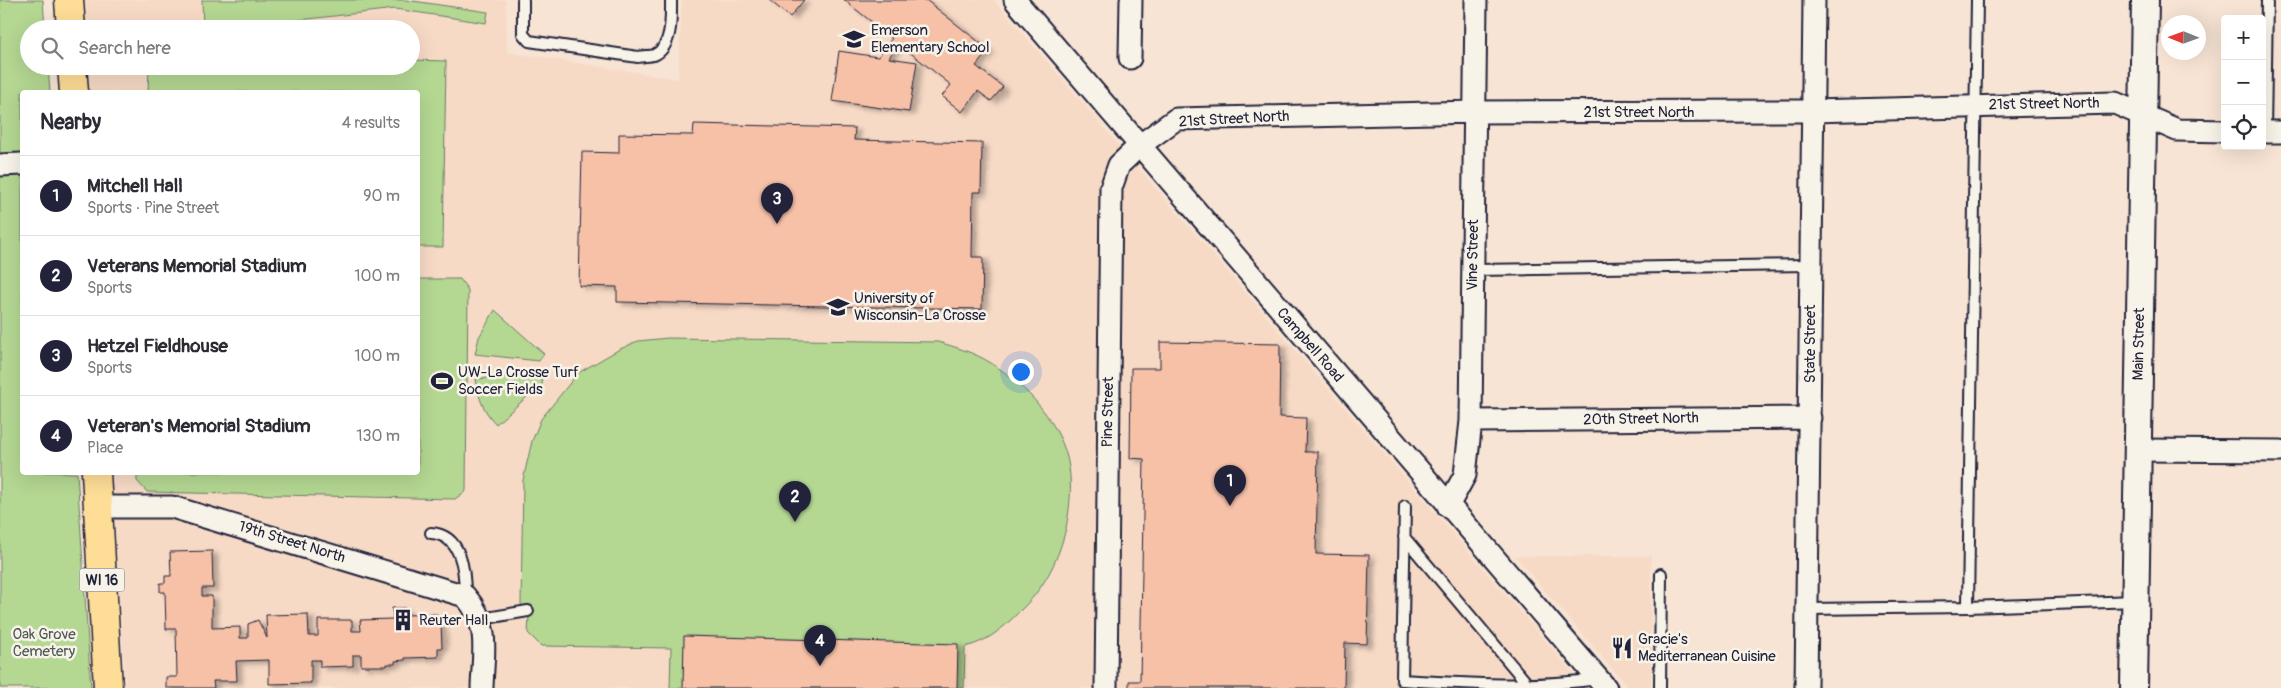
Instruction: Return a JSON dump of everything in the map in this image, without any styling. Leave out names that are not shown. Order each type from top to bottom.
[{"type":"main road","points":[[69,0],[70,20]]},
{"type":"main road","points":[[73,75],[74,90]]},
{"type":"main road","name":"WI 16","points":[[96,475],[108,688]]},
{"type":"street","name":"Campbell Road","points":[[1015,0],[1602,683]]},
{"type":"street","points":[[1130,58],[1131,0]]},
{"type":"street","name":"Vine Street","points":[[1448,506],[1465,475],[1471,421],[1476,0]]},
{"type":"street","name":"State Street","points":[[1806,688],[1814,0]]},
{"type":"street","name":"Main Street","points":[[2134,688],[2144,116],[2144,0]]},
{"type":"street","name":"21st Street North","points":[[1139,146],[1176,120],[1475,112],[1812,111],[2115,103],[2177,130],[2221,131]]},
{"type":"street","name":"Pine Street","points":[[1106,688],[1111,188],[1119,165],[1139,146]]},
{"type":"street","points":[[0,165],[20,164]]},
{"type":"street","name":"20th Street North","points":[[1471,421],[1810,418]]},
{"type":"street","points":[[2137,450],[2281,451]]},
{"type":"street","name":"19th Street North","points":[[98,507],[172,507],[475,608]]},
{"type":"street","points":[[475,608],[484,631],[482,688]]},
{"type":"lane","points":[[523,0],[523,34],[529,41],[638,57],[655,54],[664,46],[670,29],[671,0]]},
{"type":"lane","points":[[1968,607],[1977,0]]},
{"type":"lane","points":[[2267,0],[2270,132]]},
{"type":"lane","points":[[1473,270],[1811,265]]},
{"type":"lane","points":[[1405,506],[1402,680],[1530,687],[1602,683]]},
{"type":"lane","points":[[431,533],[441,534],[450,539],[458,552],[465,582],[475,608],[528,611]]},
{"type":"lane","points":[[1404,537],[1530,687]]},
{"type":"lane","points":[[1660,688],[1661,574]]},
{"type":"lane","points":[[1807,609],[1968,607],[2135,601]]},
{"type":"shaded area","name":"University of Wisconsin-La Crosse","points":[[85,0],[506,0],[507,52],[678,79],[682,0],[994,0],[1586,688],[125,688],[112,475],[420,475],[420,90],[90,90],[89,75],[420,75],[420,20],[86,20]]},
{"type":"shaded area","points":[[1515,556],[1651,556],[1651,688],[1629,688]]},
{"type":"green space","name":"Oak Grove Cemetery","points":[[0,0],[43,0],[44,20],[20,20],[20,75],[49,75],[50,90],[20,90],[20,475],[77,475],[91,688],[0,688]]},
{"type":"green space","points":[[202,0],[406,0],[488,12],[486,23],[395,9],[299,20],[203,20]]},
{"type":"green space","points":[[420,60],[446,61],[443,247],[420,247],[420,90],[148,90],[149,75],[420,75]]},
{"type":"green space","name":"UW-La Crosse Turf Soccer Fields","points":[[420,279],[460,279],[468,290],[466,491],[455,499],[147,492],[137,481],[137,475],[420,475]]},
{"type":"green space","points":[[495,310],[544,354],[539,361],[475,354],[479,337]]},
{"type":"green space","points":[[668,338],[938,342],[978,356],[991,363],[1017,383],[1041,408],[1059,436],[1069,467],[1069,505],[1063,539],[1051,570],[1032,599],[997,632],[983,641],[965,647],[964,688],[670,688],[671,648],[541,646],[528,633],[529,616],[521,604],[523,480],[532,441],[541,419],[578,373],[638,341]]},
{"type":"green space","points":[[539,374],[543,383],[496,424],[482,403],[476,379]]},
{"type":"building","points":[[769,0],[804,0],[790,17]]},
{"type":"building","points":[[844,0],[926,0],[989,50],[976,66],[1003,87],[991,101],[978,91],[962,112],[942,96],[951,85],[898,43],[889,58],[917,62],[909,112],[832,101],[839,51],[878,57],[892,38]]},
{"type":"building","points":[[694,124],[855,128],[854,140],[982,143],[981,192],[973,192],[972,257],[983,257],[982,309],[617,302],[617,287],[579,286],[582,152],[619,153],[619,134],[693,135]]},
{"type":"building","points":[[1160,342],[1280,344],[1279,417],[1306,418],[1305,452],[1318,452],[1316,554],[1369,555],[1367,644],[1345,643],[1344,688],[1129,688],[1129,681],[1140,681],[1144,459],[1130,458],[1131,368],[1160,368]]},
{"type":"building","name":"Reuter Hall","points":[[212,551],[213,588],[202,588],[202,596],[212,596],[212,628],[240,627],[240,638],[248,638],[248,624],[258,620],[267,638],[266,615],[308,614],[309,636],[318,636],[318,620],[352,620],[352,631],[361,631],[360,620],[393,619],[392,608],[405,608],[406,615],[437,614],[437,624],[441,624],[442,648],[438,648],[438,657],[405,658],[405,660],[395,661],[395,664],[387,664],[387,666],[361,666],[361,655],[353,655],[353,666],[320,667],[320,660],[311,660],[311,683],[269,684],[269,660],[236,661],[237,681],[213,681],[214,688],[166,688],[166,677],[177,677],[176,629],[166,629],[165,592],[160,592],[160,583],[165,583],[165,576],[171,576],[170,552]]},
{"type":"building","points":[[684,636],[958,644],[957,688],[683,688]]},
{"type":"place","name":"Emerson Elementary School","points":[[854,39]]},
{"type":"place","name":"Hetzel Fieldhouse","points":[[777,224]]},
{"type":"place","name":"University of Wisconsin-La Crosse","points":[[838,307]]},
{"type":"place","name":"UW-La Crosse Turf Soccer Fields","points":[[442,381]]},
{"type":"place","name":"Mitchell Hall","points":[[1230,506]]},
{"type":"place","name":"Veterans Memorial Stadium","points":[[795,522]]},
{"type":"place","name":"Reuter Hall","points":[[403,620]]},
{"type":"place","name":"Gracie's Mediterranean Cuisine","points":[[1622,648]]},
{"type":"place","name":"Veteran's Memorial Stadium","points":[[820,666]]}]
